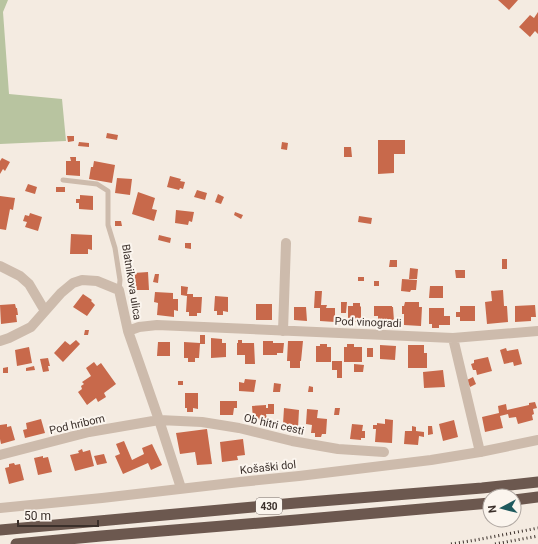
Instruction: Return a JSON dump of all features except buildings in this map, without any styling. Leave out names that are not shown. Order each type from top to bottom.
[{"type":"highway","name":"430","points":[[0,530],[538,482]]},
{"type":"highway","points":[[522,499],[538,497]]},
{"type":"highway","name":"430","points":[[16,544],[482,504]]},
{"type":"street","points":[[283,331],[286,243]]},
{"type":"street","points":[[0,266],[20,276],[29,284],[45,311]]},
{"type":"street","points":[[0,341],[31,327],[61,293],[73,283],[82,280],[97,281],[119,290]]},
{"type":"street","name":"Blatnikova ulica","points":[[119,290],[128,331],[160,420],[181,488]]},
{"type":"street","name":"Pod vinogradi","points":[[128,331],[139,327],[157,325],[453,338],[538,331]]},
{"type":"street","points":[[453,338],[480,452]]},
{"type":"street","name":"Ob hitri cesti","points":[[160,420],[202,422],[239,428],[292,441],[338,449],[384,452]]},
{"type":"street","name":"Pod hribom","points":[[0,455],[89,432],[160,420]]},
{"type":"street","name":"Košaški dol","points":[[0,508],[102,498],[431,460],[538,440]]},
{"type":"lane","name":"Blatnikova ulica","points":[[63,180],[97,184],[108,191],[108,225],[115,248],[120,280],[119,290]]},
{"type":"green space","points":[[0,0],[8,0],[3,12],[9,94],[62,99],[66,141],[0,144]]},
{"type":"railway","points":[[451,544],[538,528]]},
{"type":"railway","points":[[495,544],[538,536]]}]
